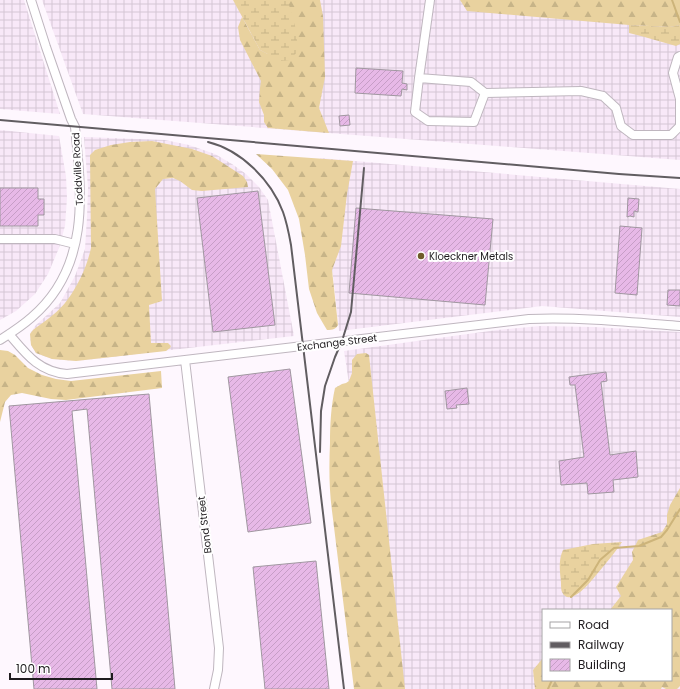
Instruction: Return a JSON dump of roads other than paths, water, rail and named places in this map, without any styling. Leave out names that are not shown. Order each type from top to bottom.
[{"type":"street","name":"Toddville Road","points":[[0,340],[32,318],[54,293],[69,265],[75,244],[78,225],[80,197],[79,164],[75,127],[46,47],[31,0]]},
{"type":"street","points":[[430,0],[414,112],[428,120],[474,122],[485,93]]},
{"type":"street","points":[[419,78],[471,82],[485,93],[581,91],[603,96],[616,108],[621,126],[633,135],[670,134],[680,126],[680,99],[673,73],[678,57],[680,56]]},
{"type":"street","points":[[0,239],[55,239],[75,244]]},
{"type":"street","name":"Exchange Street","points":[[9,334],[34,362],[48,370],[67,374],[529,319],[596,319],[680,326]]},
{"type":"street","name":"Bond Street","points":[[185,360],[219,648],[218,670],[214,689]]},
{"type":"waterway","points":[[672,0],[680,22]]},
{"type":"waterway","points":[[571,597],[588,580],[600,560],[614,548],[639,546],[661,537],[680,509]]},
{"type":"waterway","points":[[548,689],[552,681]]},
{"type":"railway","points":[[0,120],[680,178]]},
{"type":"railway","points":[[208,142],[220,146],[243,159],[263,178],[278,200],[287,224],[291,245],[344,689]]},
{"type":"railway","points":[[320,452],[321,411],[325,386],[351,312],[364,168]]},
{"type":"place","name":"Kloeckner Metals","points":[[421,256]]}]
